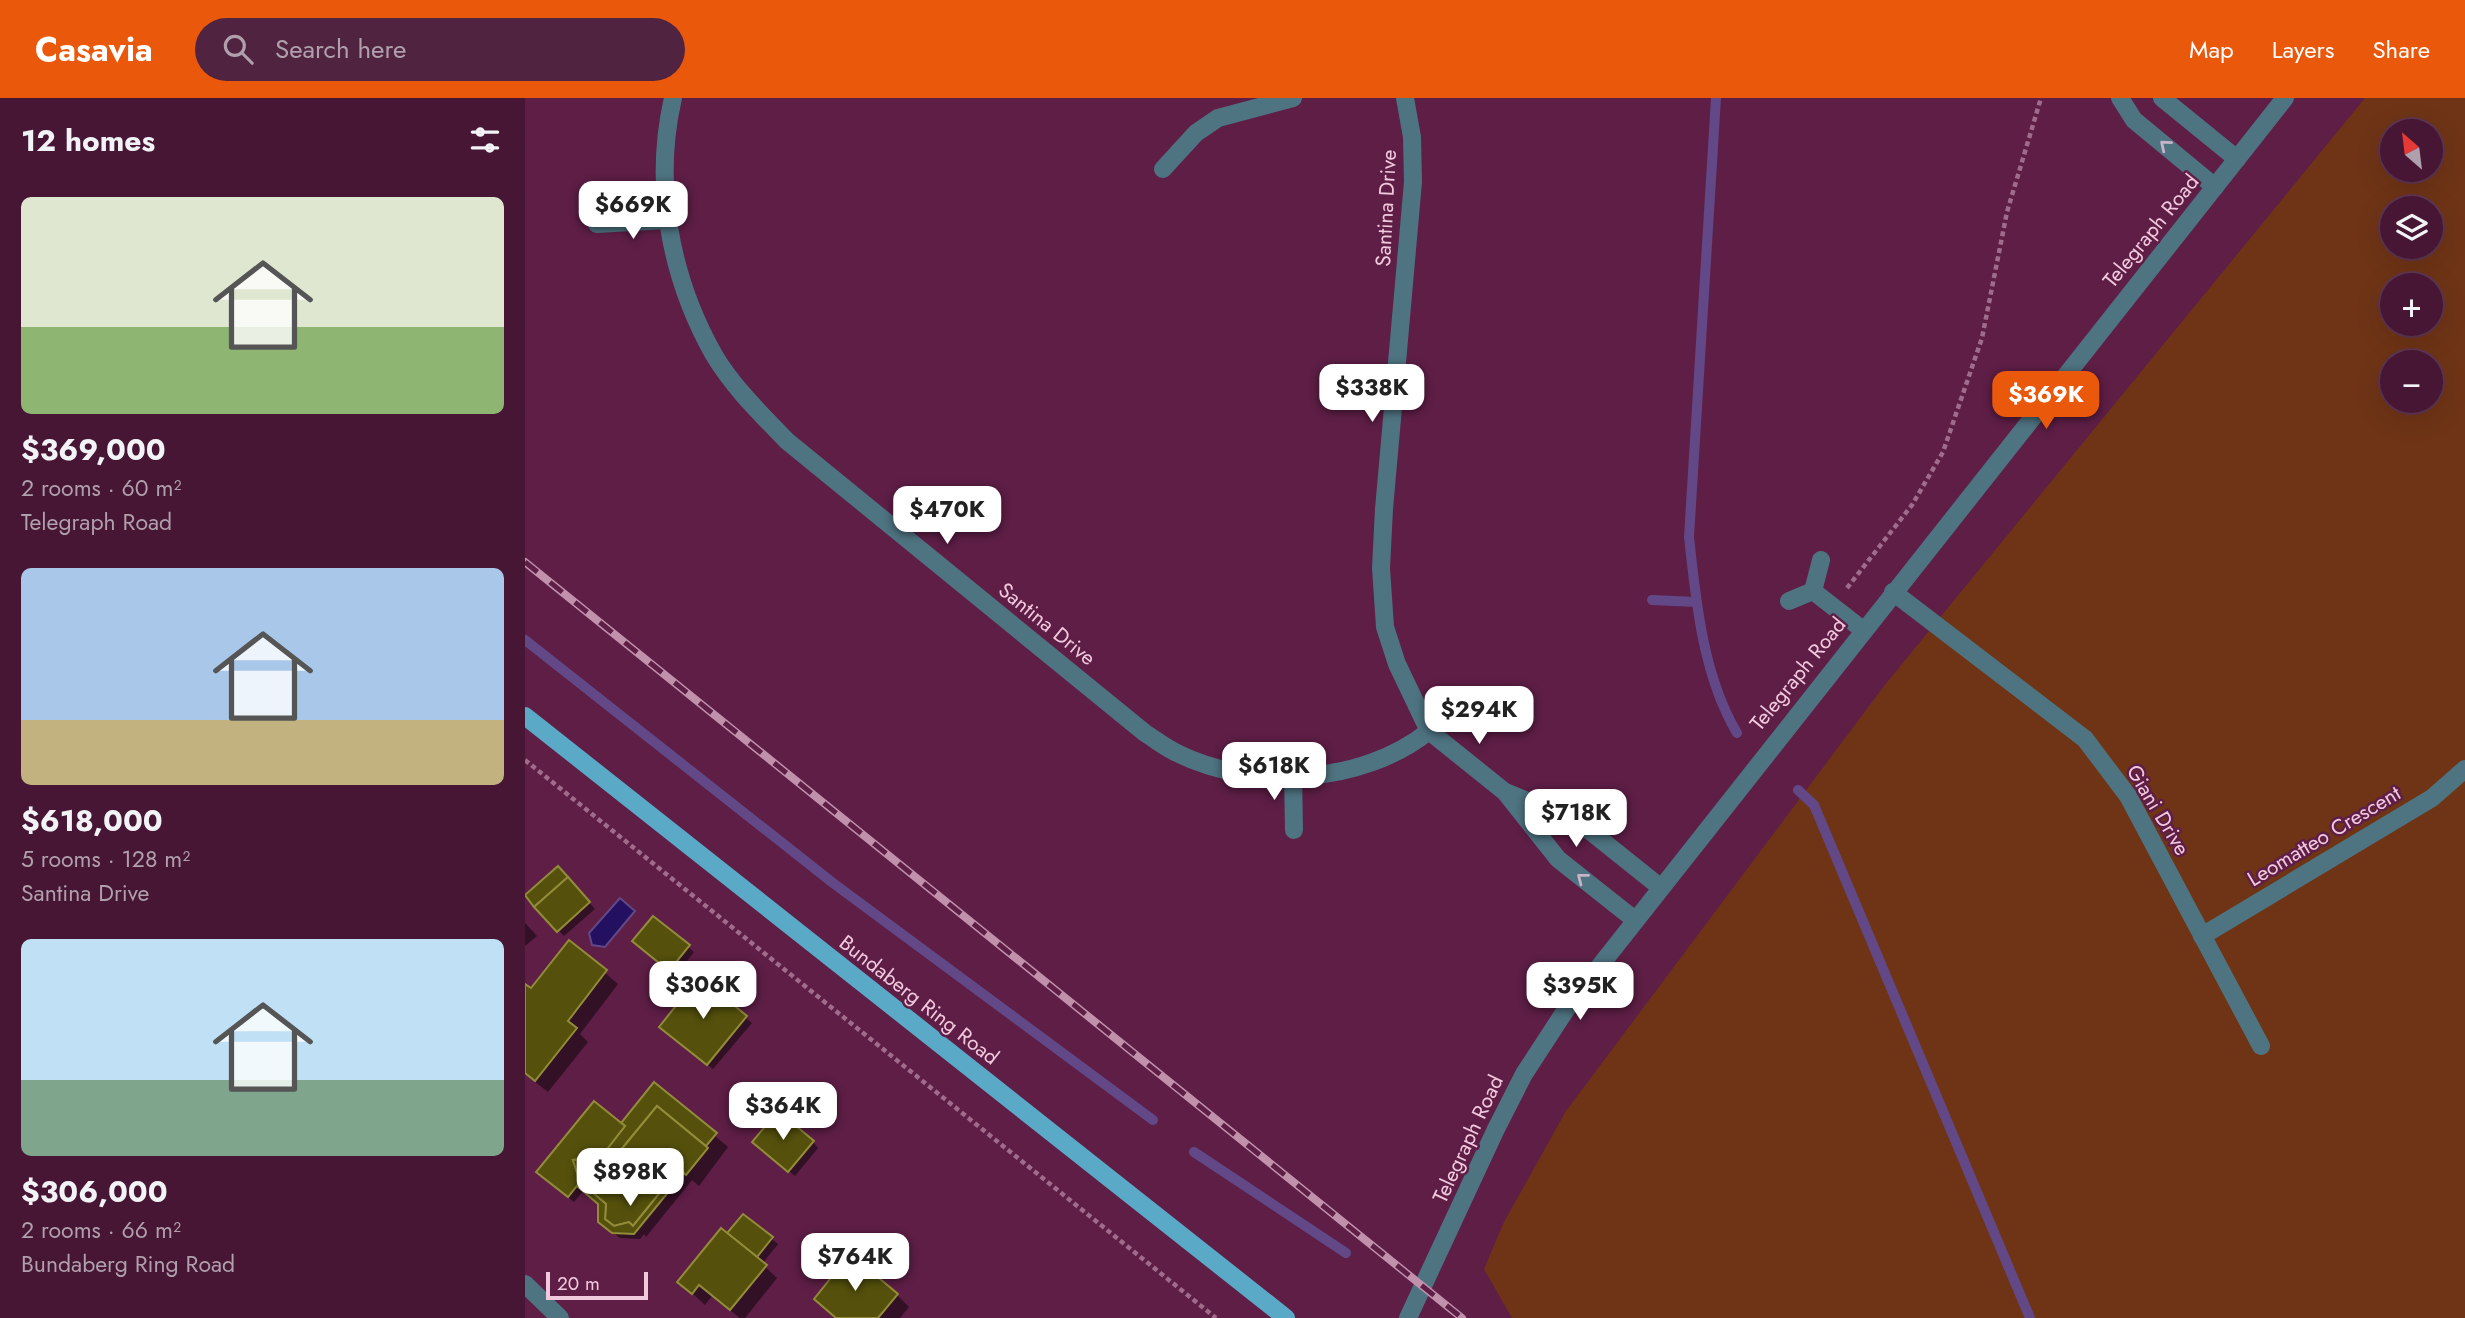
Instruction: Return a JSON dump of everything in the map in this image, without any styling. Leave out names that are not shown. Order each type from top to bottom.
[{"type":"main road","name":"Bundaberg Ring Road","points":[[525,716],[1286,1318]]},
{"type":"street","name":"Santina Drive","points":[[673,98],[663,172],[667,220],[681,276],[715,356],[747,400],[786,441],[1145,733],[1178,754],[1221,768],[1267,776],[1329,774],[1375,763],[1410,746],[1429,731]]},
{"type":"street","points":[[1163,169],[1196,133],[1218,118],[1293,98]]},
{"type":"street","name":"Santina Drive","points":[[1405,98],[1412,137],[1413,182],[1381,568],[1385,626],[1397,664],[1429,731],[1505,792],[1558,859],[1635,920]]},
{"type":"street","points":[[2120,98],[2134,120],[2215,187]]},
{"type":"street","points":[[2162,98],[2238,159]]},
{"type":"street","name":"Telegraph Road","points":[[1408,1318],[1524,1074],[1569,1005],[2285,98]]},
{"type":"street","points":[[597,224],[667,220]]},
{"type":"street","points":[[1813,591],[1821,560]]},
{"type":"street","points":[[1813,591],[1863,630]]},
{"type":"street","points":[[1789,601],[1813,591]]},
{"type":"street","name":"Giani Drive","points":[[1893,592],[2085,739],[2128,796],[2261,1046]]},
{"type":"street","name":"Leomatteo Crescent","points":[[2203,936],[2432,798],[2465,769]]},
{"type":"street","points":[[1293,775],[1294,830]]},
{"type":"street","name":"Santina Drive","points":[[1505,792],[1580,823],[1660,887]]},
{"type":"street","points":[[525,1284],[560,1318]]},
{"type":"path","points":[[1833,607],[1912,505],[1943,452],[1982,338],[2007,212],[2041,98]]},
{"type":"path","points":[[525,760],[1216,1318]]},
{"type":"shaded area","points":[[2365,98],[2465,98],[2465,1318],[1512,1318],[1484,1269],[1504,1222],[1566,1111],[1884,686]]},
{"type":"shaded area","points":[[620,898],[635,911],[605,947],[592,945],[589,933]]},
{"type":"building","points":[[558,866],[568,877],[534,907],[525,895]]},
{"type":"building","points":[[568,877],[590,902],[557,932],[534,907]]},
{"type":"building","points":[[653,916],[690,945],[669,971],[632,941]]},
{"type":"building","points":[[569,940],[607,970],[568,1021],[577,1028],[535,1081],[525,1073],[525,984],[531,988]]},
{"type":"building","points":[[699,977],[747,1016],[707,1065],[659,1027]]},
{"type":"building","points":[[654,1082],[717,1133],[706,1146],[657,1106],[606,1168],[599,1162],[600,1158],[625,1126],[621,1123]]},
{"type":"building","points":[[594,1101],[625,1126],[600,1158],[573,1160],[580,1182],[568,1197],[536,1172]]},
{"type":"building","points":[[657,1106],[708,1148],[686,1175],[679,1169],[633,1226],[629,1222],[614,1226],[605,1219],[606,1204],[580,1182],[573,1160],[600,1158],[599,1162],[606,1168]]},
{"type":"building","points":[[778,1111],[814,1141],[788,1172],[752,1142]]},
{"type":"building","points":[[679,1169],[684,1173],[634,1234],[612,1233],[598,1222],[598,1204],[577,1186],[580,1182],[606,1204],[605,1219],[614,1226],[629,1222],[633,1226]]},
{"type":"building","points":[[743,1214],[773,1237],[757,1257],[727,1233]]},
{"type":"building","points":[[721,1228],[767,1265],[730,1310],[699,1285],[692,1294],[677,1282]]},
{"type":"building","points":[[850,1254],[898,1294],[878,1318],[836,1318],[814,1299]]},
{"type":"waterway","points":[[1716,98],[1689,537],[1698,613],[1709,663],[1725,711],[1737,733]]},
{"type":"waterway","points":[[1652,600],[1696,602]]},
{"type":"waterway","points":[[525,640],[833,883],[1153,1120]]},
{"type":"waterway","points":[[1798,790],[1814,805],[2030,1318]]},
{"type":"waterway","points":[[1194,1152],[1346,1253]]},
{"type":"railway","points":[[525,562],[1462,1318]]}]
